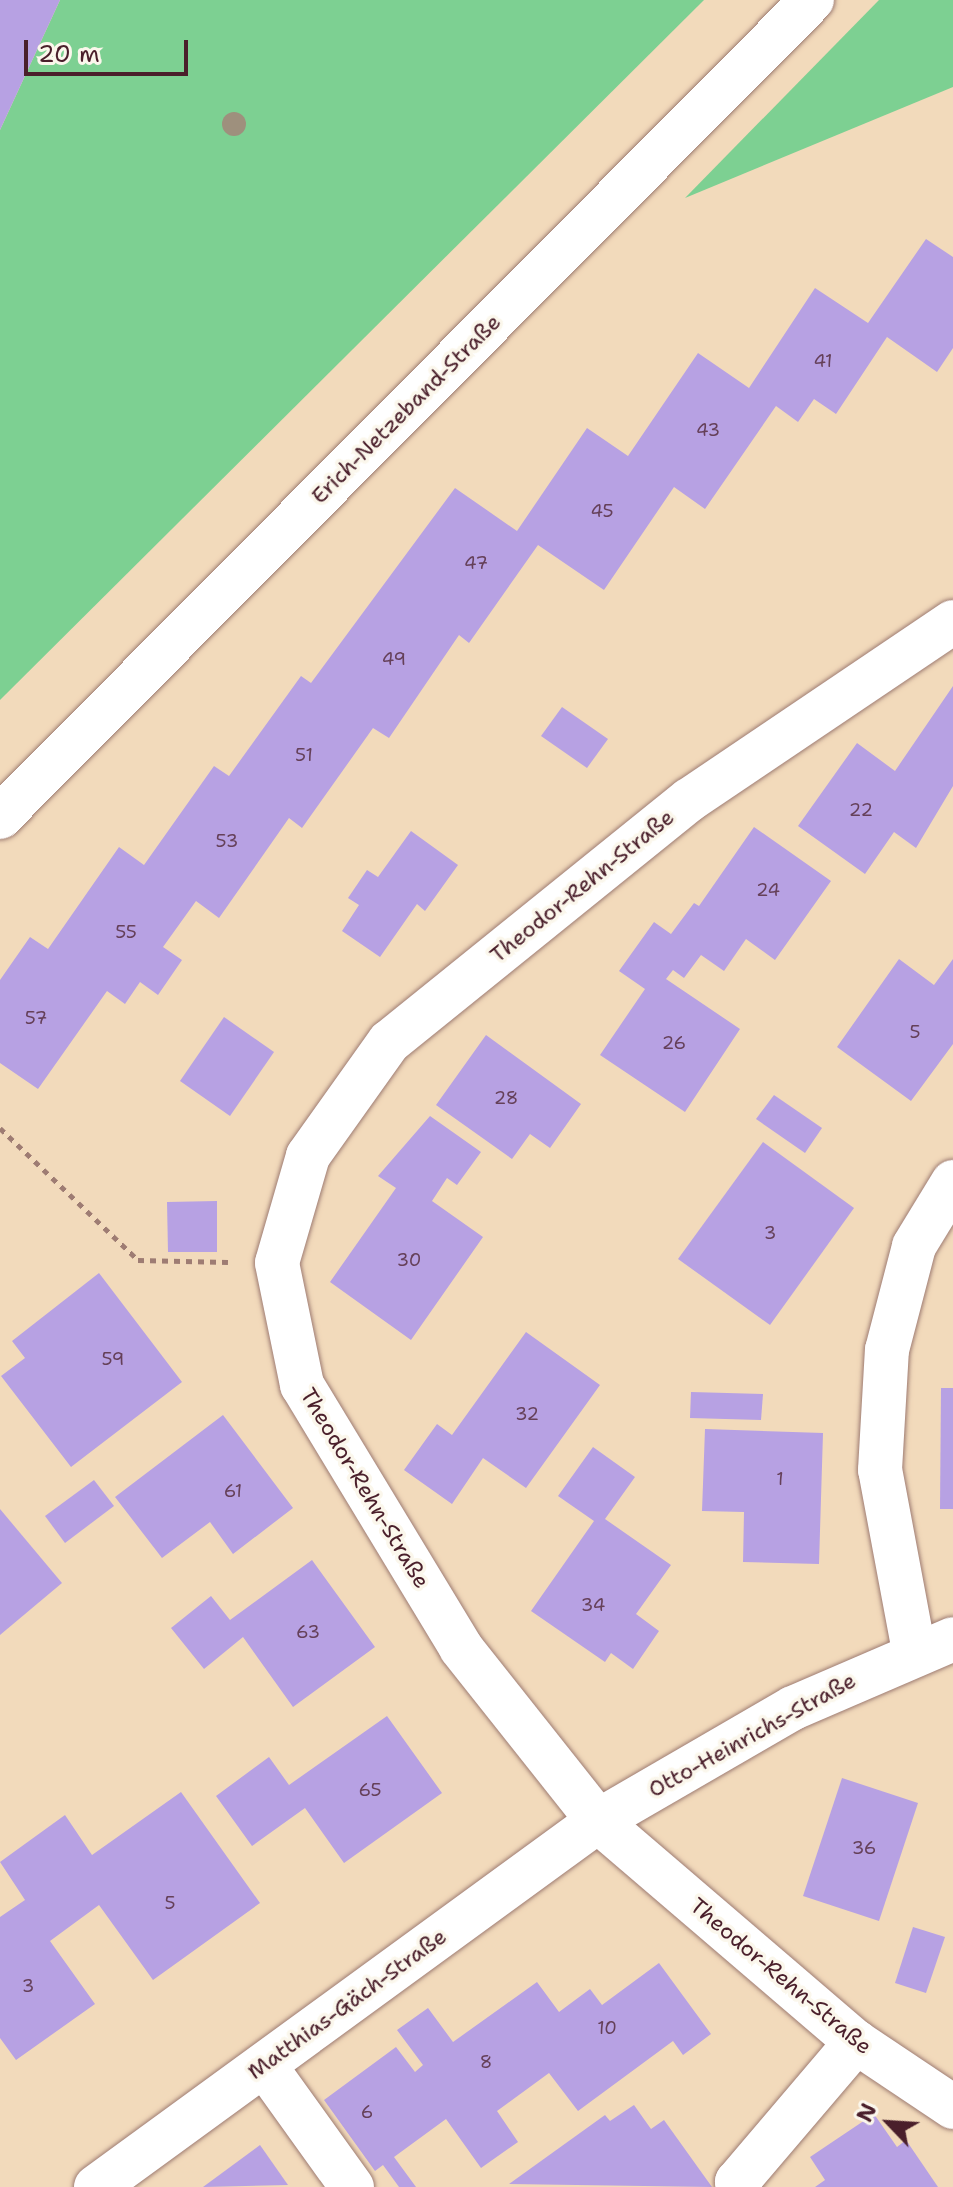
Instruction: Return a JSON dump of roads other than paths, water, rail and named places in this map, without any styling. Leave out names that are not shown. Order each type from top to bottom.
[{"type":"street","name":"Erich-Netzeband-Straße","points":[[0,817],[812,0]]},
{"type":"street","name":"Theodor-Rehn-Straße","points":[[953,622],[689,800],[389,1042],[308,1156],[277,1263],[302,1385],[461,1648],[598,1821],[856,2042],[953,2107]]},
{"type":"street","points":[[933,1645],[880,1470],[887,1350],[914,1246],[953,1182]]},
{"type":"street","name":"Otto-Heinrichs-Straße","points":[[598,1821],[793,1708],[933,1645]]},
{"type":"street","name":"Matthias-Gäch-Straße","points":[[96,2187],[598,1821]]},
{"type":"street","points":[[740,2187],[737,2182],[856,2042]]},
{"type":"street","points":[[265,2066],[352,2187]]}]
